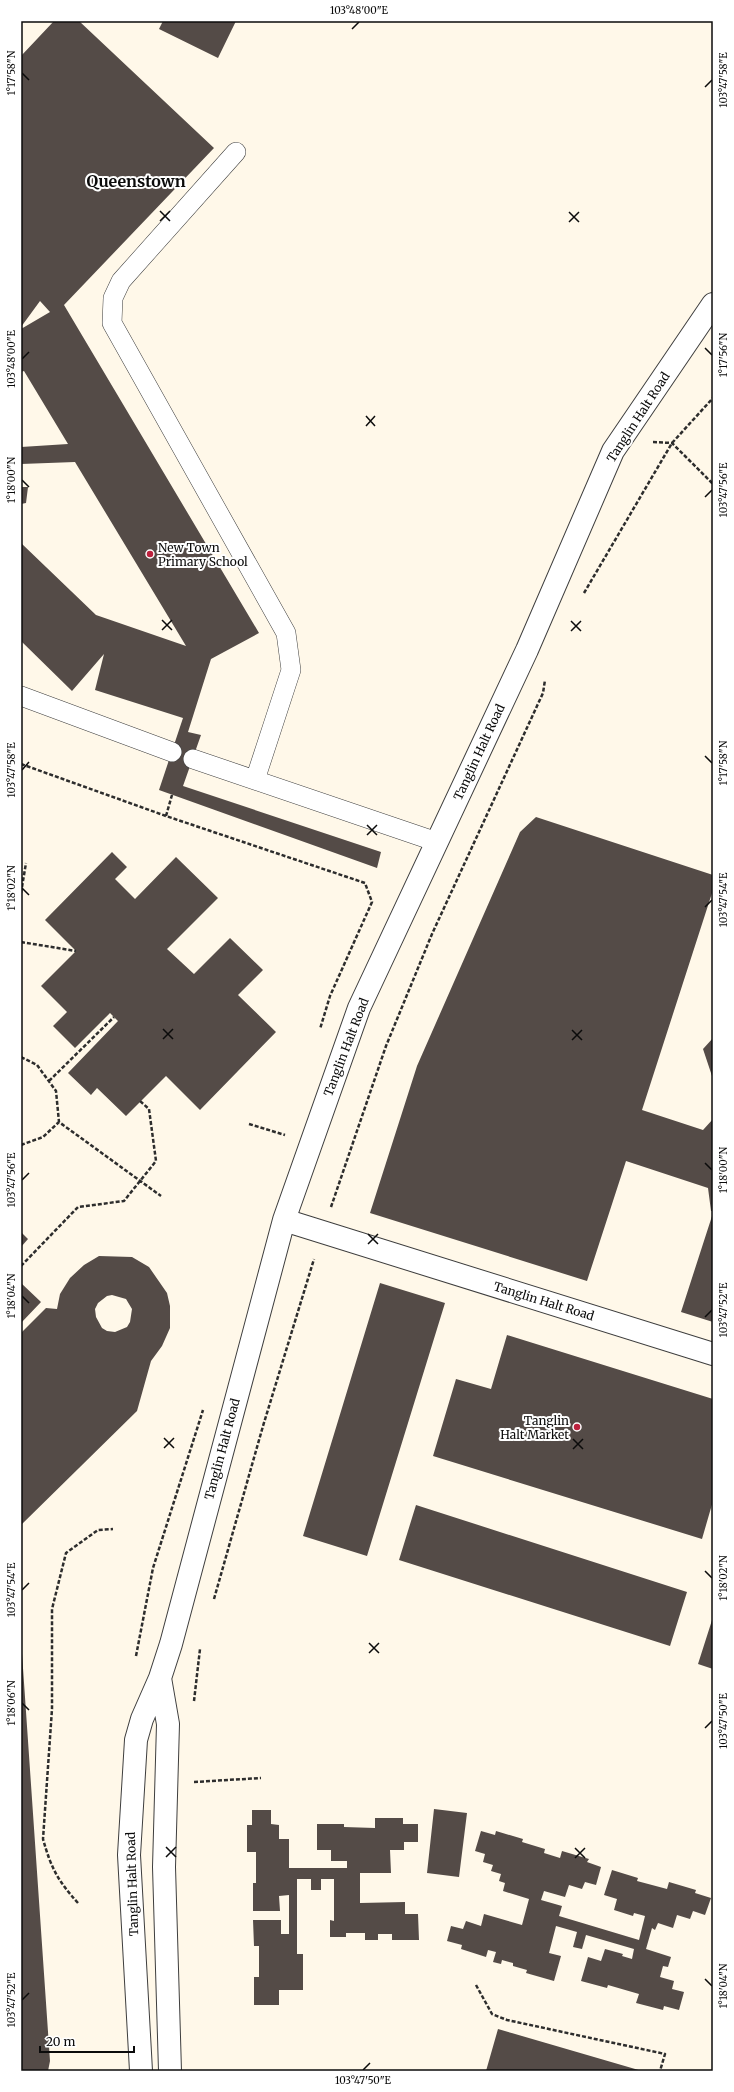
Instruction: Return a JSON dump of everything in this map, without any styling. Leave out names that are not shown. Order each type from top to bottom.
[{"type":"street","name":"Tanglin Halt Road","points":[[141,2071],[129,1855],[136,1740],[142,1719],[160,1678],[171,1644],[284,1220],[359,1008],[527,650],[613,451],[713,304]]},
{"type":"street","name":"Tanglin Halt Road","points":[[284,1220],[713,1354]]},
{"type":"street","name":"Tanglin Halt Road","points":[[160,1678],[168,1724],[164,1867],[170,2071]]},
{"type":"lane","points":[[236,152],[121,282],[113,298],[112,323],[286,633],[291,670],[255,780]]},
{"type":"lane","points":[[21,696],[172,752]]},
{"type":"lane","points":[[193,759],[437,842]]},
{"type":"path","points":[[583,594],[672,443],[713,398]]},
{"type":"path","points":[[672,443],[713,484]]},
{"type":"path","points":[[214,1600],[265,1419],[322,1231],[386,1046],[438,922],[543,693],[545,678]]},
{"type":"path","points":[[21,764],[166,816],[365,883],[372,902],[330,996]]},
{"type":"path","points":[[166,816],[172,796]]},
{"type":"path","points":[[21,892],[26,863]]},
{"type":"path","points":[[21,942],[76,950]]},
{"type":"path","points":[[49,1081],[114,1017]]},
{"type":"path","points":[[21,1057],[37,1065],[56,1091],[59,1122],[160,1196]]},
{"type":"path","points":[[21,1266],[78,1207],[124,1201],[156,1161],[149,1109],[140,1101]]},
{"type":"path","points":[[21,1145],[43,1137],[59,1122]]},
{"type":"path","points":[[249,1124],[311,1142]]},
{"type":"path","points":[[78,1903],[60,1884],[48,1858],[43,1839],[52,1709],[52,1609],[66,1553],[98,1530],[113,1528]]},
{"type":"path","points":[[193,1703],[201,1645]]},
{"type":"path","points":[[167,1782],[261,1778]]},
{"type":"path","points":[[476,1985],[492,2014],[507,2020],[665,2054],[660,2071]]},
{"type":"building","points":[[54,21],[79,21],[214,148],[64,305],[259,633],[211,659],[188,732],[201,735],[183,786],[381,852],[377,868],[159,790],[183,718],[95,690],[104,654],[72,691],[21,641],[21,543],[96,615],[186,646],[75,462],[21,464],[21,447],[68,444],[24,371],[21,372],[21,329],[50,312],[40,301],[21,327],[21,56]]},
{"type":"building","points":[[163,21],[236,21],[218,58],[159,29]]},
{"type":"building","points":[[21,487],[28,487],[26,503],[21,504]]},
{"type":"building","points":[[536,817],[713,875],[713,890],[642,1110],[703,1130],[713,1119],[713,1211],[711,1211],[708,1188],[626,1161],[587,1281],[370,1213],[417,1066],[520,832]]},
{"type":"building","points":[[112,852],[127,867],[115,879],[135,899],[176,857],[218,898],[167,949],[194,974],[230,938],[263,970],[238,995],[276,1032],[200,1110],[166,1076],[126,1116],[97,1088],[91,1095],[68,1073],[118,1021],[110,1013],[75,1048],[53,1026],[67,1012],[41,986],[76,951],[45,920]]},
{"type":"building","points":[[713,1038],[713,1079],[703,1049]]},
{"type":"building","points":[[713,1213],[713,1322],[681,1312]]},
{"type":"building","points":[[21,1232],[28,1239],[21,1247]]},
{"type":"building","points":[[99,1256],[132,1257],[149,1267],[167,1293],[170,1306],[170,1328],[162,1346],[151,1361],[137,1411],[21,1525],[21,1333],[46,1308],[57,1309],[60,1294],[70,1278],[84,1265]],"holes":[[[112,1295],[126,1299],[132,1309],[130,1322],[127,1327],[115,1332],[107,1331],[102,1328],[96,1317],[95,1309],[98,1303],[107,1296]]]},
{"type":"building","points":[[21,1283],[41,1302],[21,1323]]},
{"type":"building","points":[[380,1283],[445,1303],[367,1556],[303,1536]]},
{"type":"building","name":"Tanglin Halt Market","points":[[507,1335],[713,1399],[713,1501],[702,1539],[433,1456],[456,1379],[491,1389]]},
{"type":"building","points":[[416,1505],[687,1592],[670,1646],[399,1560]]},
{"type":"building","points":[[713,1617],[713,1669],[698,1664]]},
{"type":"building","points":[[21,1639],[50,2061],[48,2071],[21,2071]]},
{"type":"building","points":[[434,1809],[467,1813],[459,1877],[427,1873]]},
{"type":"building","points":[[252,1810],[271,1810],[271,1824],[279,1825],[279,1839],[289,1839],[289,1868],[347,1868],[347,1861],[331,1861],[331,1850],[317,1850],[317,1824],[344,1824],[344,1827],[375,1828],[375,1818],[403,1818],[403,1824],[418,1824],[418,1842],[404,1842],[404,1850],[390,1850],[391,1873],[360,1873],[360,1903],[405,1902],[405,1914],[418,1914],[419,1940],[392,1940],[392,1934],[378,1934],[378,1940],[365,1940],[365,1933],[346,1933],[346,1937],[330,1937],[330,1920],[334,1921],[334,1879],[321,1879],[321,1890],[311,1890],[311,1879],[297,1879],[297,1954],[303,1954],[303,1990],[279,1990],[279,2005],[254,2005],[254,1977],[259,1977],[259,1946],[254,1946],[253,1920],[281,1920],[281,1934],[289,1934],[289,1895],[279,1896],[280,1911],[253,1911],[253,1883],[256,1883],[256,1852],[247,1852],[247,1825],[252,1825]]},
{"type":"building","points":[[481,1831],[495,1835],[496,1831],[523,1839],[522,1842],[545,1849],[544,1853],[560,1858],[562,1851],[589,1859],[587,1862],[601,1867],[596,1885],[585,1882],[582,1889],[569,1885],[565,1897],[544,1891],[541,1900],[562,1906],[559,1916],[639,1940],[645,1916],[634,1913],[633,1916],[614,1910],[617,1899],[604,1895],[612,1870],[638,1878],[637,1881],[667,1889],[669,1882],[696,1890],[695,1893],[711,1898],[705,1915],[693,1911],[690,1919],[677,1915],[673,1928],[658,1923],[655,1930],[652,1928],[646,1949],[671,1957],[668,1967],[663,1966],[660,1977],[674,1981],[672,1989],[684,1992],[679,2010],[664,2006],[663,2010],[636,2003],[639,1994],[608,1985],[607,1988],[581,1981],[588,1957],[601,1961],[605,1949],[623,1954],[622,1956],[632,1959],[634,1949],[586,1935],[582,1949],[573,1947],[577,1932],[556,1926],[549,1953],[561,1956],[554,1981],[526,1973],[527,1970],[513,1966],[513,1963],[502,1960],[501,1964],[493,1962],[496,1952],[488,1950],[486,1957],[461,1949],[462,1945],[447,1941],[451,1926],[463,1929],[466,1921],[481,1926],[484,1914],[522,1925],[529,1899],[503,1891],[505,1883],[499,1881],[501,1874],[491,1871],[493,1865],[483,1862],[485,1854],[475,1851]]},
{"type":"building","points":[[498,2029],[642,2071],[486,2071]]},
{"type":"place","name":"New Town Primary School","points":[[150,554]]},
{"type":"place","name":"Tanglin Halt Market","points":[[577,1427]]},
{"type":"district","name":"Queenstown","points":[[136,181]]}]
